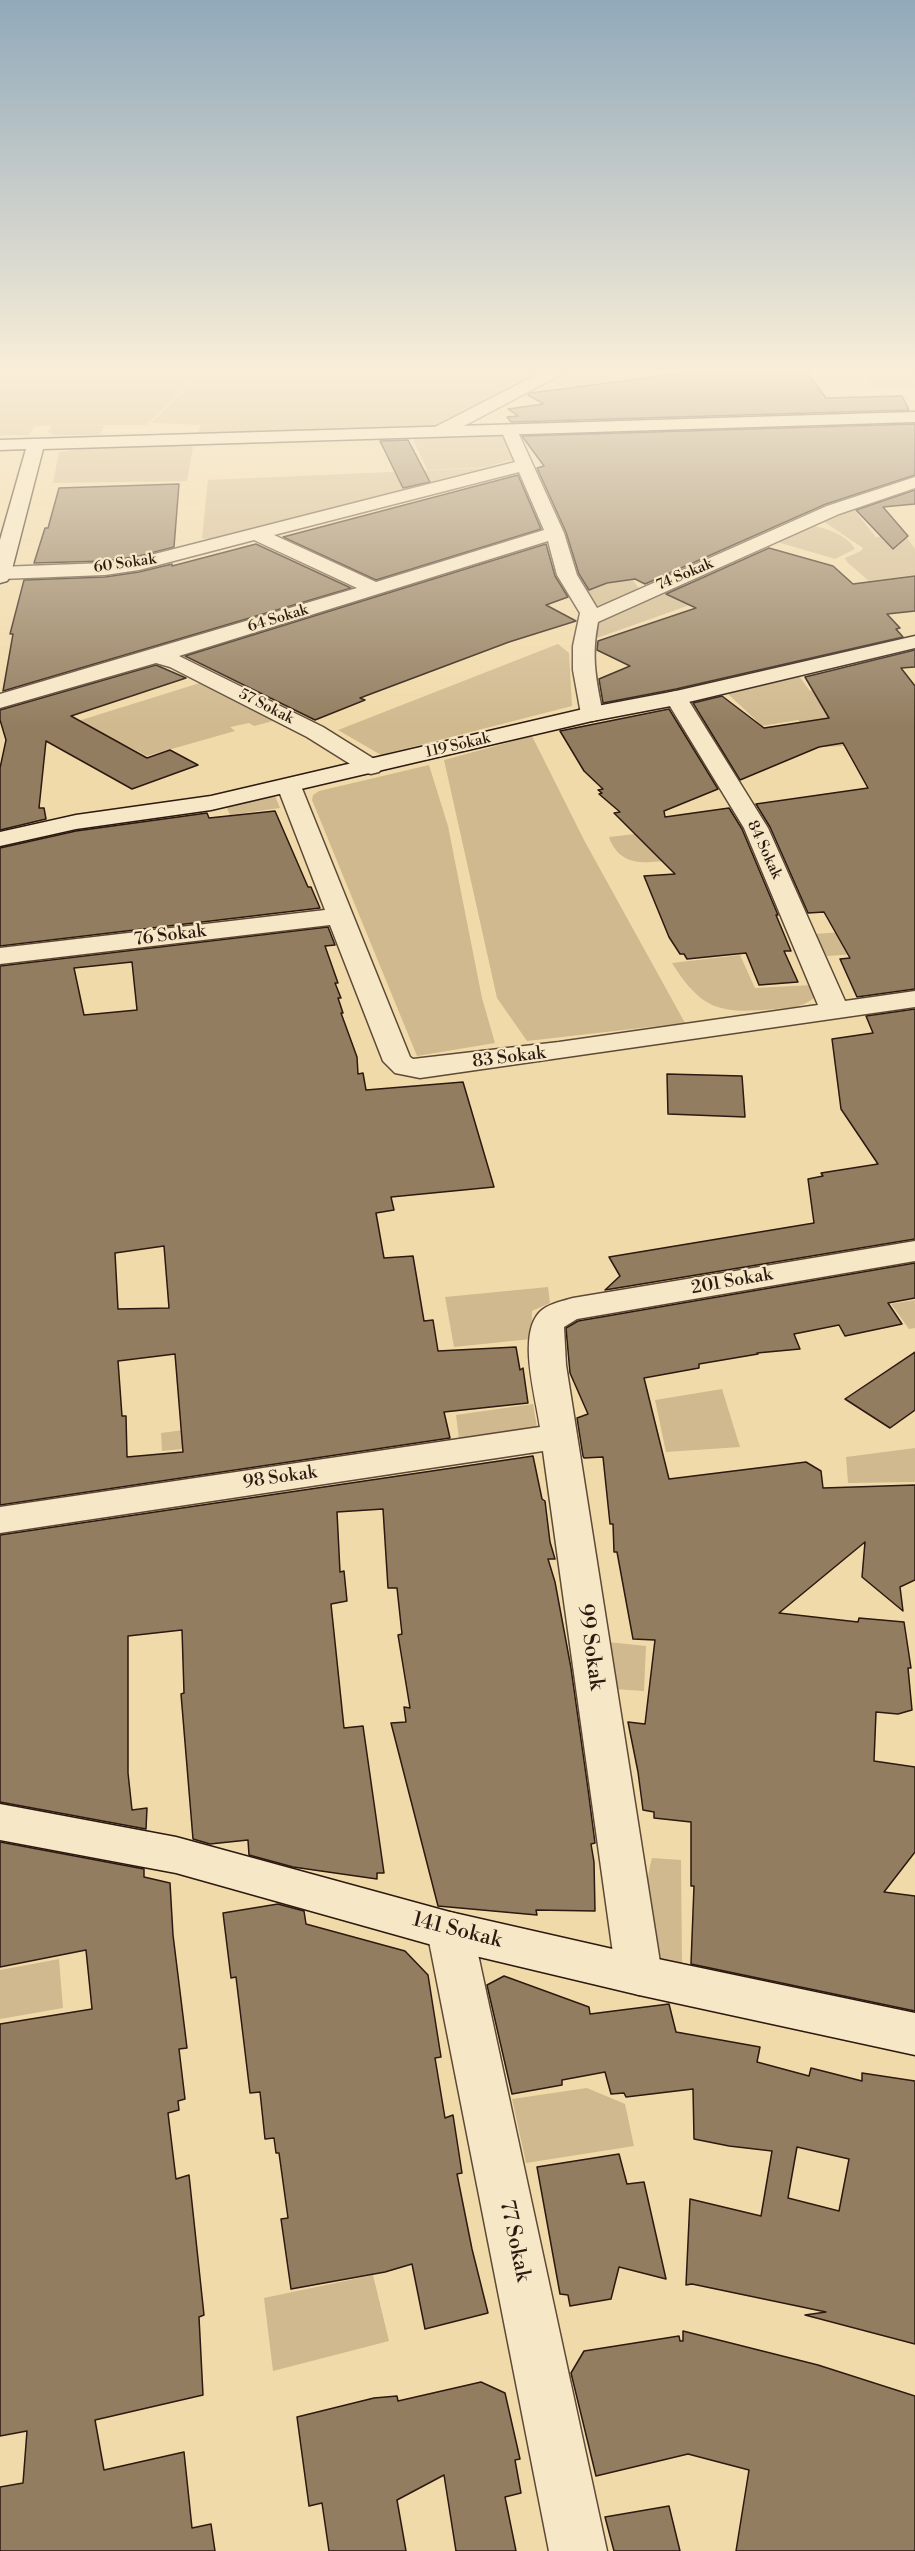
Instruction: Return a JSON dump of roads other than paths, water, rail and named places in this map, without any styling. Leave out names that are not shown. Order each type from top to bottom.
[{"type":"street","points":[[1,575],[9,510],[19,489]]},
{"type":"street","name":"60 Sokak","points":[[1,575],[128,566],[433,489]]},
{"type":"street","points":[[535,489],[555,532],[567,575],[588,610],[590,618],[583,646],[584,670],[592,714]]},
{"type":"street","name":"74 Sokak","points":[[590,618],[833,510],[894,489]]},
{"type":"street","name":"64 Sokak","points":[[0,701],[156,656],[555,532]]},
{"type":"street","points":[[258,535],[376,589]]},
{"type":"street","name":"119 Sokak","points":[[0,839],[76,822],[211,803],[592,714],[676,698],[915,642]]},
{"type":"street","name":"57 Sokak","points":[[156,656],[178,662],[315,732],[371,767]]},
{"type":"street","name":"84 Sokak","points":[[676,698],[756,828],[835,1011]]},
{"type":"street","name":"83 Sokak","points":[[289,786],[397,1061],[412,1069],[559,1051],[915,999]]},
{"type":"street","name":"76 Sokak","points":[[0,956],[339,916]]},
{"type":"street","name":"201 Sokak","points":[[552,1320],[557,1315],[573,1309],[915,1251]]},
{"type":"street","name":"99 Sokak","points":[[552,1320],[546,1331],[546,1340],[639,1976]]},
{"type":"street","name":"98 Sokak","points":[[0,1520],[559,1436]]},
{"type":"street","name":"141 Sokak","points":[[0,1822],[176,1855],[450,1931],[639,1976],[915,2034]]},
{"type":"street","name":"77 Sokak","points":[[450,1931],[578,2551]]}]
